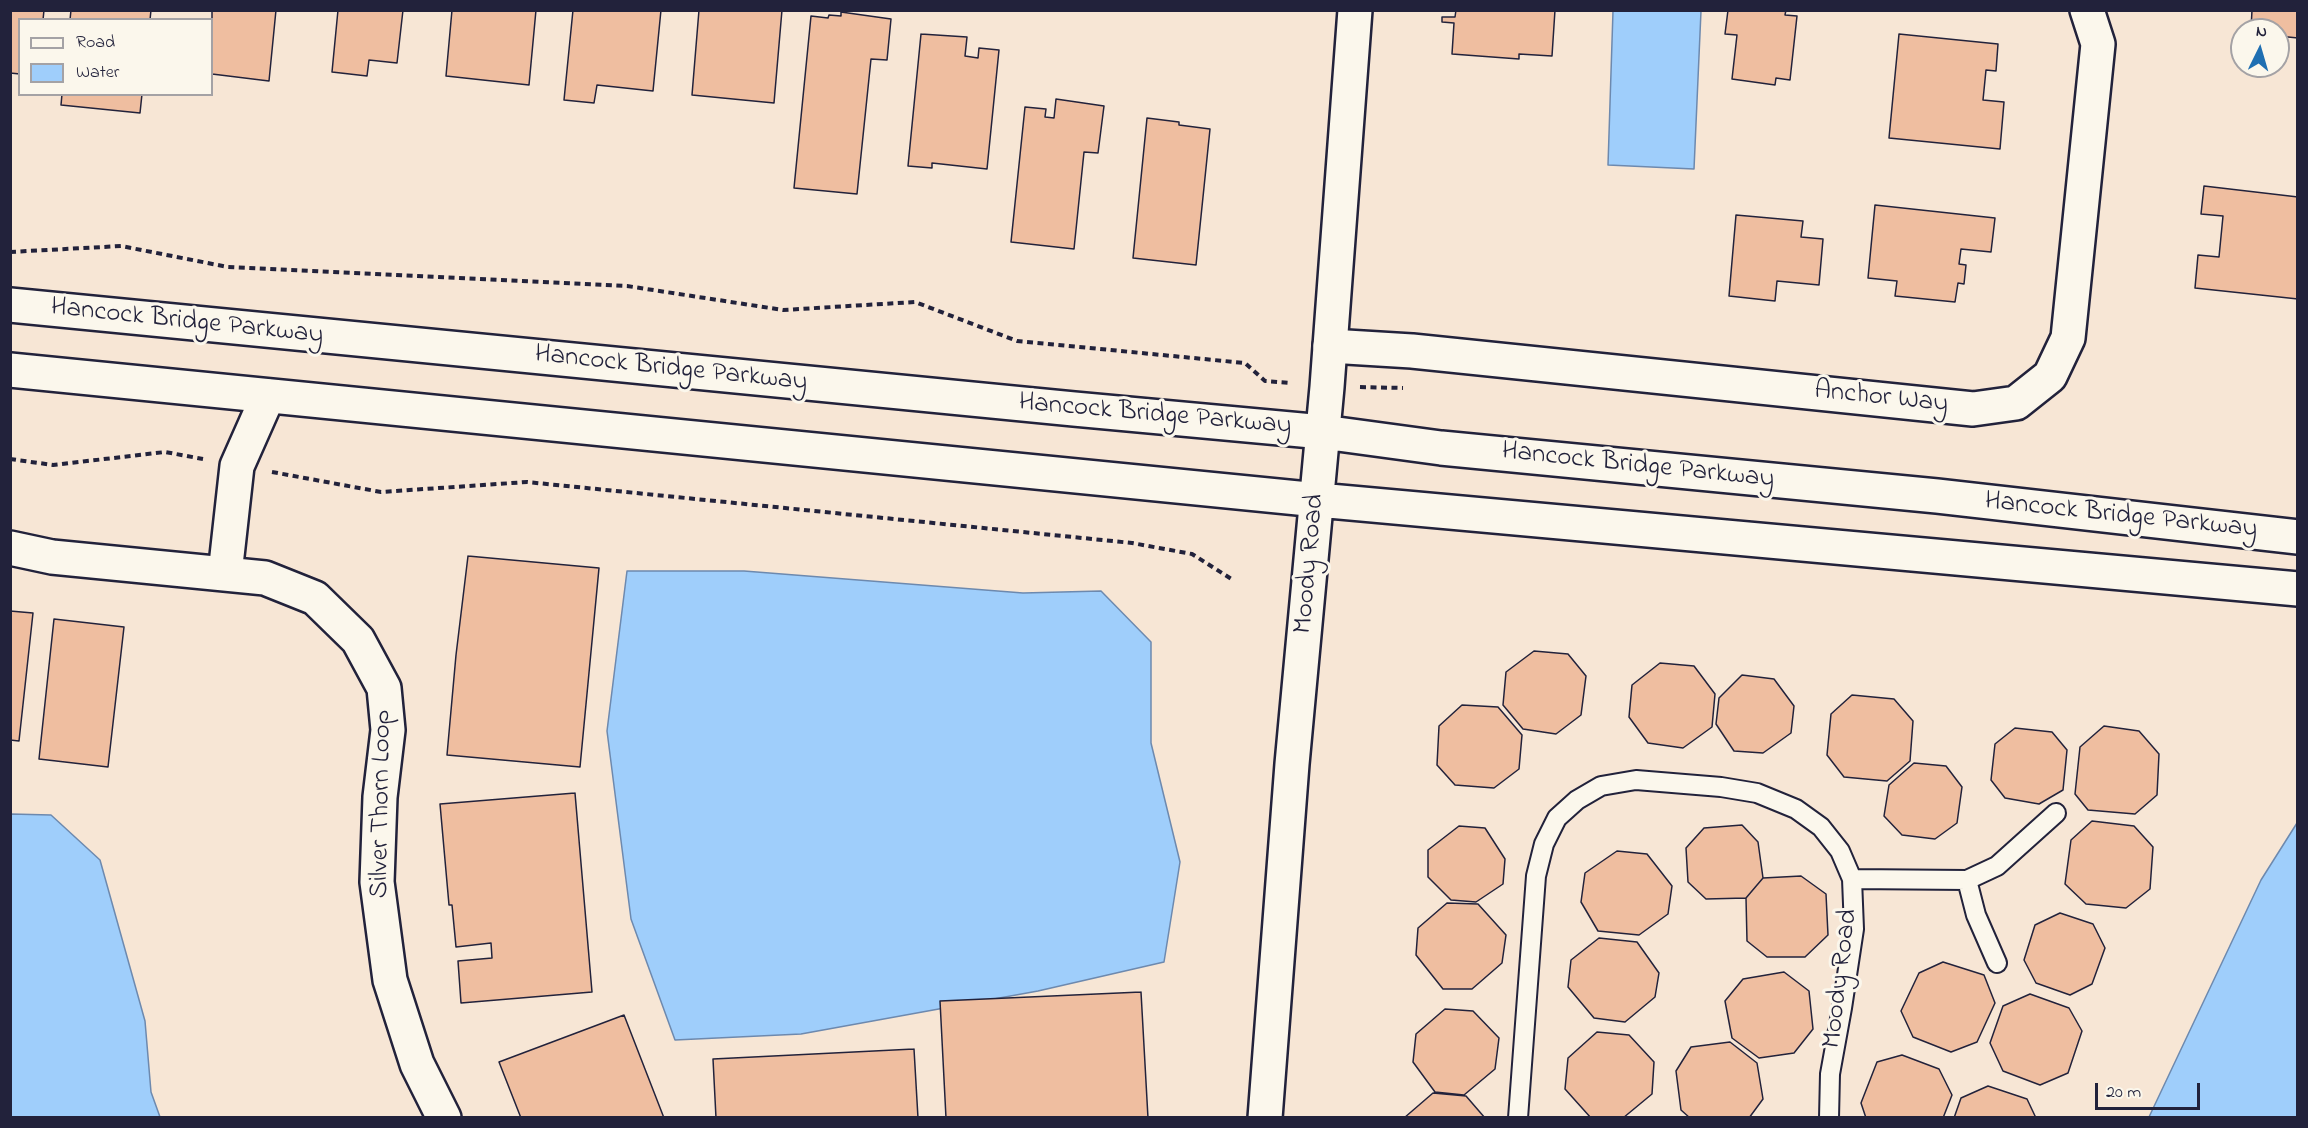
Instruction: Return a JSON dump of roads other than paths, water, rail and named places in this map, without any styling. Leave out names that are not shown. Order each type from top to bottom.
[{"type":"main road","name":"Moody Road","points":[[1265,1118],[1291,776],[1318,500],[1355,10]]},
{"type":"main road","name":"Anchor Way","points":[[1330,346],[1412,351],[1973,409],[2016,403],[2050,376],[2068,338],[2098,44],[2087,10]]},
{"type":"main road","name":"Hancock Bridge Parkway","points":[[10,305],[1323,432],[1441,448],[1949,497],[2298,537]]},
{"type":"main road","name":"Hancock Bridge Parkway","points":[[10,370],[1318,500],[2298,589]]},
{"type":"main road","points":[[225,574],[237,466],[268,396]]},
{"type":"main road","name":"Silver Thorn Loop","points":[[10,548],[52,557],[265,578],[315,598],[358,640],[384,688],[388,730],[380,796],[376,882],[390,981],[417,1064],[444,1118]]},
{"type":"lane","name":"Moody Road","points":[[1518,1118],[1536,876],[1545,844],[1557,818],[1577,800],[1601,786],[1636,780],[1721,787],[1757,793],[1796,809],[1821,827],[1840,851],[1852,879],[1854,929],[1830,1074],[1829,1118]]},
{"type":"lane","points":[[1852,879],[1967,880],[1997,866],[2056,813]]},
{"type":"lane","points":[[1967,880],[1976,915],[1997,963]]},
{"type":"water","points":[[1613,11],[1701,11],[1694,169],[1608,165]]},
{"type":"water","points":[[627,571],[744,571],[1023,593],[1101,591],[1151,642],[1151,743],[1180,862],[1164,962],[1038,991],[801,1034],[675,1040],[631,919],[607,731]]},
{"type":"water","points":[[11,814],[51,815],[100,860],[145,1021],[151,1092],[160,1117],[11,1117]]},
{"type":"water","points":[[2297,823],[2297,1117],[2149,1117],[2261,880]]}]
